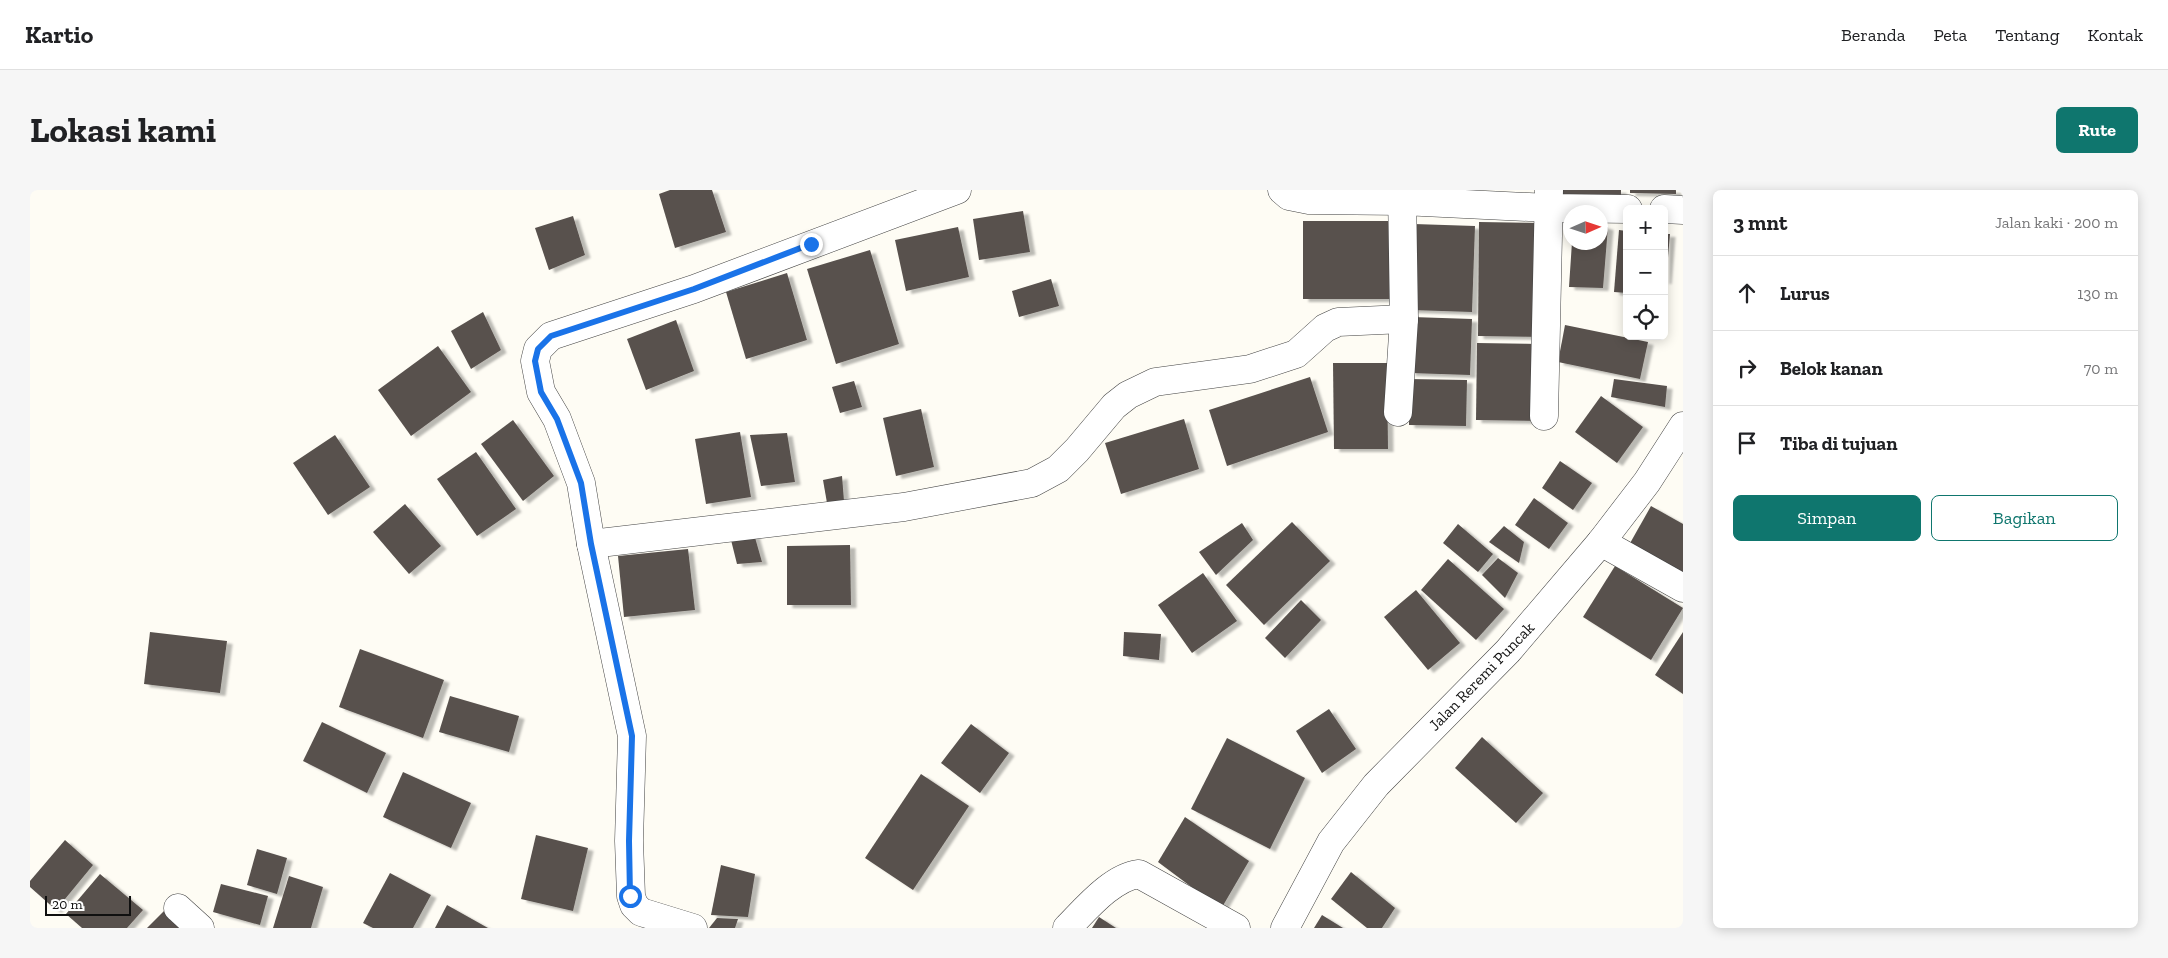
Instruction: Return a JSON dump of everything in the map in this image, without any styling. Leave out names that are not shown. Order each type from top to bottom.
[{"type":"street","points":[[693,928],[641,912],[634,905],[630,896],[629,841],[632,736],[591,544],[581,483],[557,419],[541,392],[535,361],[538,349],[551,336],[694,289],[957,190]]},
{"type":"street","points":[[1282,190],[1289,196],[1309,200],[1402,195],[1549,199],[1623,208]]},
{"type":"street","points":[[1398,412],[1404,319],[1402,195]]},
{"type":"street","points":[[1544,416],[1549,199]]},
{"type":"street","points":[[1668,209],[1683,210]]},
{"type":"street","points":[[591,544],[864,512],[960,498],[1032,484],[1058,469],[1128,394],[1155,382],[1250,370],[1296,354],[1325,328],[1338,322],[1404,319]]},
{"type":"street","name":"Jalan Reremi Puncak","points":[[1285,928],[1331,842],[1376,785],[1508,651],[1601,542],[1647,482],[1683,426]]},
{"type":"street","points":[[1601,542],[1683,588]]},
{"type":"street","points":[[1067,928],[1096,899],[1118,882],[1129,876],[1139,874],[1236,928]]},
{"type":"street","points":[[178,908],[200,928]]},
{"type":"building","points":[[670,190],[712,190],[726,232],[675,248],[659,194]]},
{"type":"building","points":[[1563,190],[1621,190],[1621,196],[1563,194]]},
{"type":"building","points":[[1630,190],[1676,190],[1676,194],[1630,193]]},
{"type":"building","points":[[1023,211],[1030,252],[979,260],[973,219]]},
{"type":"building","points":[[573,216],[585,255],[549,270],[535,228]]},
{"type":"building","points":[[1303,221],[1390,221],[1391,299],[1303,299]]},
{"type":"building","points":[[1479,222],[1542,223],[1541,337],[1478,336]]},
{"type":"building","points":[[1414,224],[1475,226],[1472,312],[1411,310]]},
{"type":"building","points":[[958,227],[969,277],[906,291],[895,240]]},
{"type":"building","points":[[1619,230],[1623,230],[1623,293],[1614,292]]},
{"type":"building","points":[[1668,234],[1670,234],[1668,258]]},
{"type":"building","points":[[870,250],[899,344],[836,364],[807,269]]},
{"type":"building","points":[[1571,250],[1606,250],[1603,288],[1569,287]]},
{"type":"building","points":[[787,273],[807,340],[746,359],[726,292]]},
{"type":"building","points":[[1051,279],[1059,306],[1019,317],[1012,291]]},
{"type":"building","points":[[483,312],[501,350],[471,369],[451,331]]},
{"type":"building","points":[[1412,317],[1472,319],[1470,375],[1410,373]]},
{"type":"building","points":[[676,320],[694,371],[646,390],[627,339]]},
{"type":"building","points":[[1565,325],[1623,337],[1623,340],[1648,342],[1640,379],[1558,362]]},
{"type":"building","points":[[1477,343],[1538,344],[1537,421],[1476,420]]},
{"type":"building","points":[[438,346],[471,392],[411,436],[378,390]]},
{"type":"building","points":[[1333,363],[1387,363],[1388,449],[1334,449]]},
{"type":"building","points":[[1310,377],[1328,432],[1227,466],[1209,410]]},
{"type":"building","points":[[1409,379],[1467,380],[1466,426],[1409,425]]},
{"type":"building","points":[[1614,379],[1667,386],[1665,407],[1611,397]]},
{"type":"building","points":[[854,381],[862,407],[840,413],[832,387]]},
{"type":"building","points":[[1601,396],[1643,427],[1617,463],[1575,432]]},
{"type":"building","points":[[921,409],[934,467],[896,476],[883,418]]},
{"type":"building","points":[[1184,419],[1199,469],[1121,494],[1105,443]]},
{"type":"building","points":[[513,420],[554,476],[523,501],[481,444]]},
{"type":"building","points":[[740,432],[751,497],[706,504],[695,439]]},
{"type":"building","points":[[787,433],[795,482],[761,486],[750,435]]},
{"type":"building","points":[[335,435],[370,487],[328,515],[293,463]]},
{"type":"building","points":[[476,452],[516,509],[477,536],[437,479]]},
{"type":"building","points":[[1560,461],[1592,483],[1573,510],[1542,488]]},
{"type":"building","points":[[842,476],[844,501],[827,503],[823,480]]},
{"type":"building","points":[[1534,498],[1568,523],[1549,549],[1515,525]]},
{"type":"building","points":[[405,504],[441,546],[409,574],[373,532]]},
{"type":"building","points":[[1651,506],[1683,524],[1683,577],[1629,545]]},
{"type":"building","points":[[1292,522],[1330,561],[1264,625],[1226,585]]},
{"type":"building","points":[[1242,523],[1253,540],[1216,575],[1199,552]]},
{"type":"building","points":[[1458,524],[1493,554],[1478,572],[1443,543]]},
{"type":"building","points":[[1504,526],[1524,542],[1519,563],[1489,542]]},
{"type":"building","points":[[754,534],[762,562],[737,564],[731,540]]},
{"type":"building","points":[[850,545],[851,605],[787,605],[787,546]]},
{"type":"building","points":[[688,549],[695,610],[624,617],[618,556]]},
{"type":"building","points":[[1498,558],[1518,573],[1505,598],[1482,575]]},
{"type":"building","points":[[1448,559],[1504,609],[1476,640],[1421,590]]},
{"type":"building","points":[[1615,566],[1683,608],[1651,660],[1583,617]]},
{"type":"building","points":[[1203,573],[1237,621],[1192,653],[1158,605]]},
{"type":"building","points":[[1416,590],[1460,643],[1428,670],[1384,617]]},
{"type":"building","points":[[1301,600],[1321,620],[1285,658],[1265,638]]},
{"type":"building","points":[[150,632],[227,641],[220,693],[144,684]]},
{"type":"building","points":[[1124,632],[1161,634],[1159,660],[1123,656]]},
{"type":"building","points":[[1683,632],[1683,694],[1655,675]]},
{"type":"building","points":[[360,649],[444,680],[423,738],[339,707]]},
{"type":"building","points":[[450,696],[519,716],[509,752],[439,732]]},
{"type":"building","points":[[1329,709],[1356,749],[1322,773],[1296,731]]},
{"type":"building","points":[[322,722],[386,753],[367,793],[303,761]]},
{"type":"building","points":[[971,724],[1009,753],[980,793],[941,763]]},
{"type":"building","points":[[1482,737],[1543,793],[1516,823],[1455,768]]},
{"type":"building","points":[[1227,738],[1305,778],[1270,849],[1191,809]]},
{"type":"building","points":[[403,772],[471,803],[451,848],[383,817]]},
{"type":"building","points":[[921,774],[969,806],[913,890],[865,858]]},
{"type":"building","points":[[1185,817],[1249,861],[1221,909],[1158,862]]},
{"type":"building","points":[[536,835],[588,848],[573,911],[521,899]]},
{"type":"building","points":[[65,840],[93,865],[56,910],[30,887],[30,881]]},
{"type":"building","points":[[257,849],[287,858],[277,894],[247,885]]},
{"type":"building","points":[[721,865],[755,874],[748,917],[711,915]]},
{"type":"building","points":[[1351,872],[1395,908],[1382,928],[1367,928],[1331,899]]},
{"type":"building","points":[[390,873],[431,895],[413,928],[373,928],[363,923]]},
{"type":"building","points":[[100,874],[143,910],[127,928],[82,928],[66,914]]},
{"type":"building","points":[[289,876],[323,887],[311,928],[273,928]]},
{"type":"building","points":[[221,884],[268,896],[260,925],[213,912]]},
{"type":"building","points":[[447,905],[488,928],[435,928]]},
{"type":"building","points":[[168,907],[190,928],[147,928]]},
{"type":"building","points":[[1322,915],[1343,928],[1314,928]]},
{"type":"building","points":[[1099,917],[1116,928],[1092,928]]},
{"type":"building","points":[[717,918],[738,919],[735,928],[709,928]]},
{"type":"route","points":[[630,896],[629,841],[632,736],[591,544],[581,483],[557,419],[541,392],[535,361],[538,349],[551,336],[694,289],[811,244]]}]
